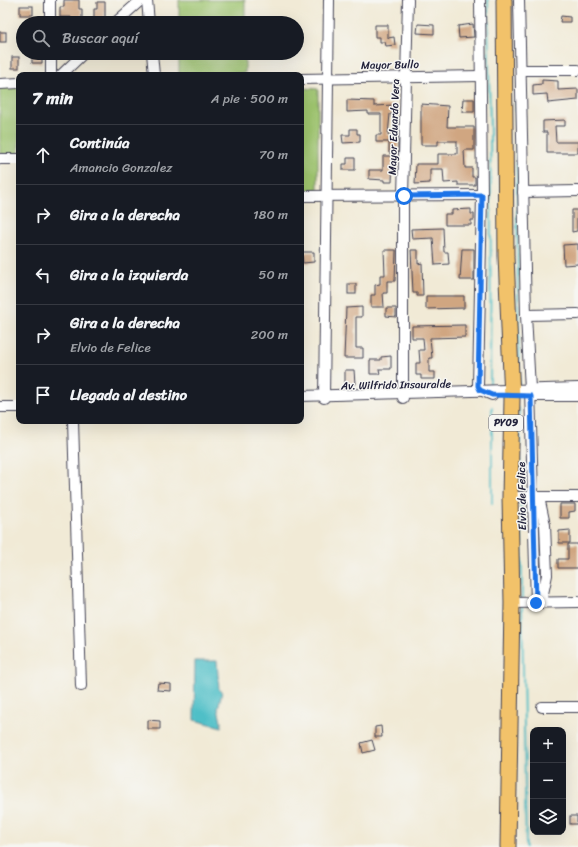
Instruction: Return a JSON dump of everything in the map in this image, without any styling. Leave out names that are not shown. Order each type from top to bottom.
[{"type":"highway","name":"PY09","points":[[495,0],[512,603],[508,847]]},
{"type":"highway","name":"PY09","points":[[504,0],[515,147],[516,256],[506,393],[505,847]]},
{"type":"street","points":[[50,0],[50,16]]},
{"type":"street","points":[[123,16],[141,0]]},
{"type":"street","points":[[148,0],[149,16]]},
{"type":"street","points":[[324,397],[329,0]]},
{"type":"street","name":"Mayor Eduardo Vera","points":[[403,396],[404,196],[408,0]]},
{"type":"street","points":[[480,0],[482,195],[478,386],[480,390]]},
{"type":"street","name":"Elvio de Felice","points":[[519,0],[521,70],[515,147],[523,192],[516,256],[526,315],[536,497],[545,525],[547,575],[539,603]]},
{"type":"street","points":[[51,60],[51,72]]},
{"type":"street","points":[[63,72],[76,60]]},
{"type":"street","points":[[153,60],[154,72]]},
{"type":"street","points":[[521,70],[578,70]]},
{"type":"street","name":"Mayor Bullo","points":[[304,79],[480,76]]},
{"type":"street","points":[[0,84],[16,83]]},
{"type":"street","points":[[0,159],[16,159]]},
{"type":"street","points":[[523,192],[578,191]]},
{"type":"street","points":[[304,196],[482,195]]},
{"type":"street","points":[[526,315],[578,314]]},
{"type":"street","points":[[530,392],[543,389],[578,388]]},
{"type":"street","points":[[480,390],[506,393]]},
{"type":"street","points":[[403,396],[480,390],[506,393],[530,392],[578,396]]},
{"type":"street","name":"Av. Wilfrido Insauralde","points":[[304,397],[506,393]]},
{"type":"street","points":[[0,404],[16,403]]},
{"type":"street","points":[[0,408],[16,407]]},
{"type":"street","points":[[73,424],[81,686]]},
{"type":"street","points":[[510,497],[578,497]]},
{"type":"street","points":[[512,603],[578,602]]},
{"type":"street","points":[[542,707],[578,707]]},
{"type":"green space","points":[[179,0],[245,0],[245,16],[179,16]]},
{"type":"green space","points":[[179,60],[245,60],[245,72],[179,72]]},
{"type":"green space","points":[[16,86],[16,154],[0,154],[0,87]]},
{"type":"green space","points":[[304,88],[318,89],[318,190],[304,191]]},
{"type":"water","points":[[195,661],[217,661],[219,690],[222,692],[218,708],[222,727],[194,720]]},
{"type":"building","points":[[64,0],[79,0],[79,9],[82,9],[82,16],[60,16],[60,7],[64,7]]},
{"type":"building","points":[[97,2],[105,2],[105,16],[94,16],[94,9],[97,9]]},
{"type":"building","points":[[20,6],[33,6],[33,15],[20,15]]},
{"type":"building","points":[[561,16],[570,17],[570,22],[560,22]]},
{"type":"building","points":[[418,24],[434,25],[434,34],[417,33]]},
{"type":"building","points":[[473,24],[474,37],[459,38],[458,26]]},
{"type":"building","points":[[375,25],[388,25],[388,38],[394,37],[395,45],[386,46],[385,42],[380,42],[380,37],[375,37]]},
{"type":"building","points":[[0,32],[6,32],[6,42],[0,42]]},
{"type":"building","points":[[12,57],[16,57],[16,60],[19,60],[19,68],[12,68]]},
{"type":"building","points":[[32,60],[42,60],[42,63],[32,63]]},
{"type":"building","points":[[542,80],[558,81],[558,90],[578,89],[578,100],[548,103],[547,94],[533,95],[533,85],[542,84]]},
{"type":"building","points":[[463,99],[474,99],[474,112],[462,112]]},
{"type":"building","points":[[347,100],[374,101],[374,106],[394,105],[394,114],[390,114],[388,135],[398,135],[398,153],[389,153],[389,142],[376,142],[376,135],[381,135],[381,114],[368,114],[368,111],[347,112]]},
{"type":"building","points":[[421,104],[448,106],[447,127],[474,127],[474,150],[464,150],[465,168],[472,168],[472,177],[475,177],[475,185],[458,185],[458,182],[444,183],[443,169],[430,169],[430,183],[415,184],[416,164],[438,164],[438,154],[457,154],[457,141],[438,141],[438,145],[421,145]]},
{"type":"building","points":[[565,120],[565,126],[555,126],[556,142],[578,142],[578,153],[547,153],[547,132],[543,132],[543,121]]},
{"type":"building","points":[[350,129],[357,129],[357,134],[360,134],[360,142],[343,143],[342,135],[350,135]]},
{"type":"building","points":[[383,156],[393,156],[392,182],[369,179],[369,170],[383,170]]},
{"type":"building","points":[[347,158],[355,158],[355,170],[343,170],[343,164],[347,164]]},
{"type":"building","points":[[471,209],[471,214],[474,214],[474,220],[471,220],[471,225],[445,225],[445,214],[452,214],[452,210]]},
{"type":"building","points":[[572,210],[577,210],[577,231],[572,232]]},
{"type":"building","points":[[443,228],[444,252],[448,252],[449,264],[435,265],[433,238],[412,239],[411,229]]},
{"type":"building","points":[[578,244],[578,264],[564,265],[563,245]]},
{"type":"building","points":[[462,249],[474,249],[474,280],[460,280]]},
{"type":"building","points":[[384,250],[396,250],[395,281],[387,281],[387,293],[383,293],[384,307],[371,307],[371,295],[375,295],[375,285],[380,284],[380,275],[385,275]]},
{"type":"building","points":[[411,250],[418,250],[418,264],[422,263],[423,296],[417,296],[417,293],[413,293]]},
{"type":"building","points":[[304,252],[314,252],[314,262],[304,263]]},
{"type":"building","points":[[348,284],[356,284],[356,294],[348,294]]},
{"type":"building","points":[[426,296],[464,296],[464,308],[426,309]]},
{"type":"building","points":[[362,307],[362,317],[356,317],[356,348],[363,348],[363,358],[344,358],[346,308]]},
{"type":"building","points":[[386,308],[396,308],[396,317],[386,316]]},
{"type":"building","points":[[465,325],[465,337],[430,338],[432,358],[429,358],[429,372],[435,372],[435,379],[421,379],[421,375],[416,375],[416,363],[420,363],[419,350],[424,350],[423,338],[412,338],[412,326]]},
{"type":"building","points":[[391,356],[391,369],[379,369],[380,374],[370,374],[370,360],[381,360],[381,357]]},
{"type":"building","points":[[345,370],[354,370],[355,384],[345,384]]},
{"type":"building","points":[[560,504],[575,504],[575,511],[569,512],[569,518],[560,518]]},
{"type":"building","points":[[570,530],[570,543],[559,543],[559,531]]},
{"type":"building","points":[[568,544],[578,544],[578,568],[558,568],[558,559],[568,559]]},
{"type":"building","points":[[158,683],[171,684],[171,691],[157,690]]},
{"type":"building","points":[[148,720],[160,721],[160,729],[148,729]]},
{"type":"building","points":[[381,726],[382,737],[375,737],[375,727]]},
{"type":"building","points":[[372,740],[375,750],[363,753],[361,743]]},
{"type":"building","points":[[570,816],[577,816],[577,824],[570,824]]},
{"type":"waterway","points":[[488,0],[491,202],[490,385]]},
{"type":"waterway","points":[[516,99],[519,387]]},
{"type":"waterway","points":[[492,407],[492,503]]},
{"type":"waterway","points":[[519,408],[521,489]]},
{"type":"waterway","points":[[521,501],[522,600]]},
{"type":"waterway","points":[[522,606],[526,847]]},
{"type":"route","points":[[404,196],[482,195],[478,386],[483,392],[492,395],[531,396],[536,603]]}]
